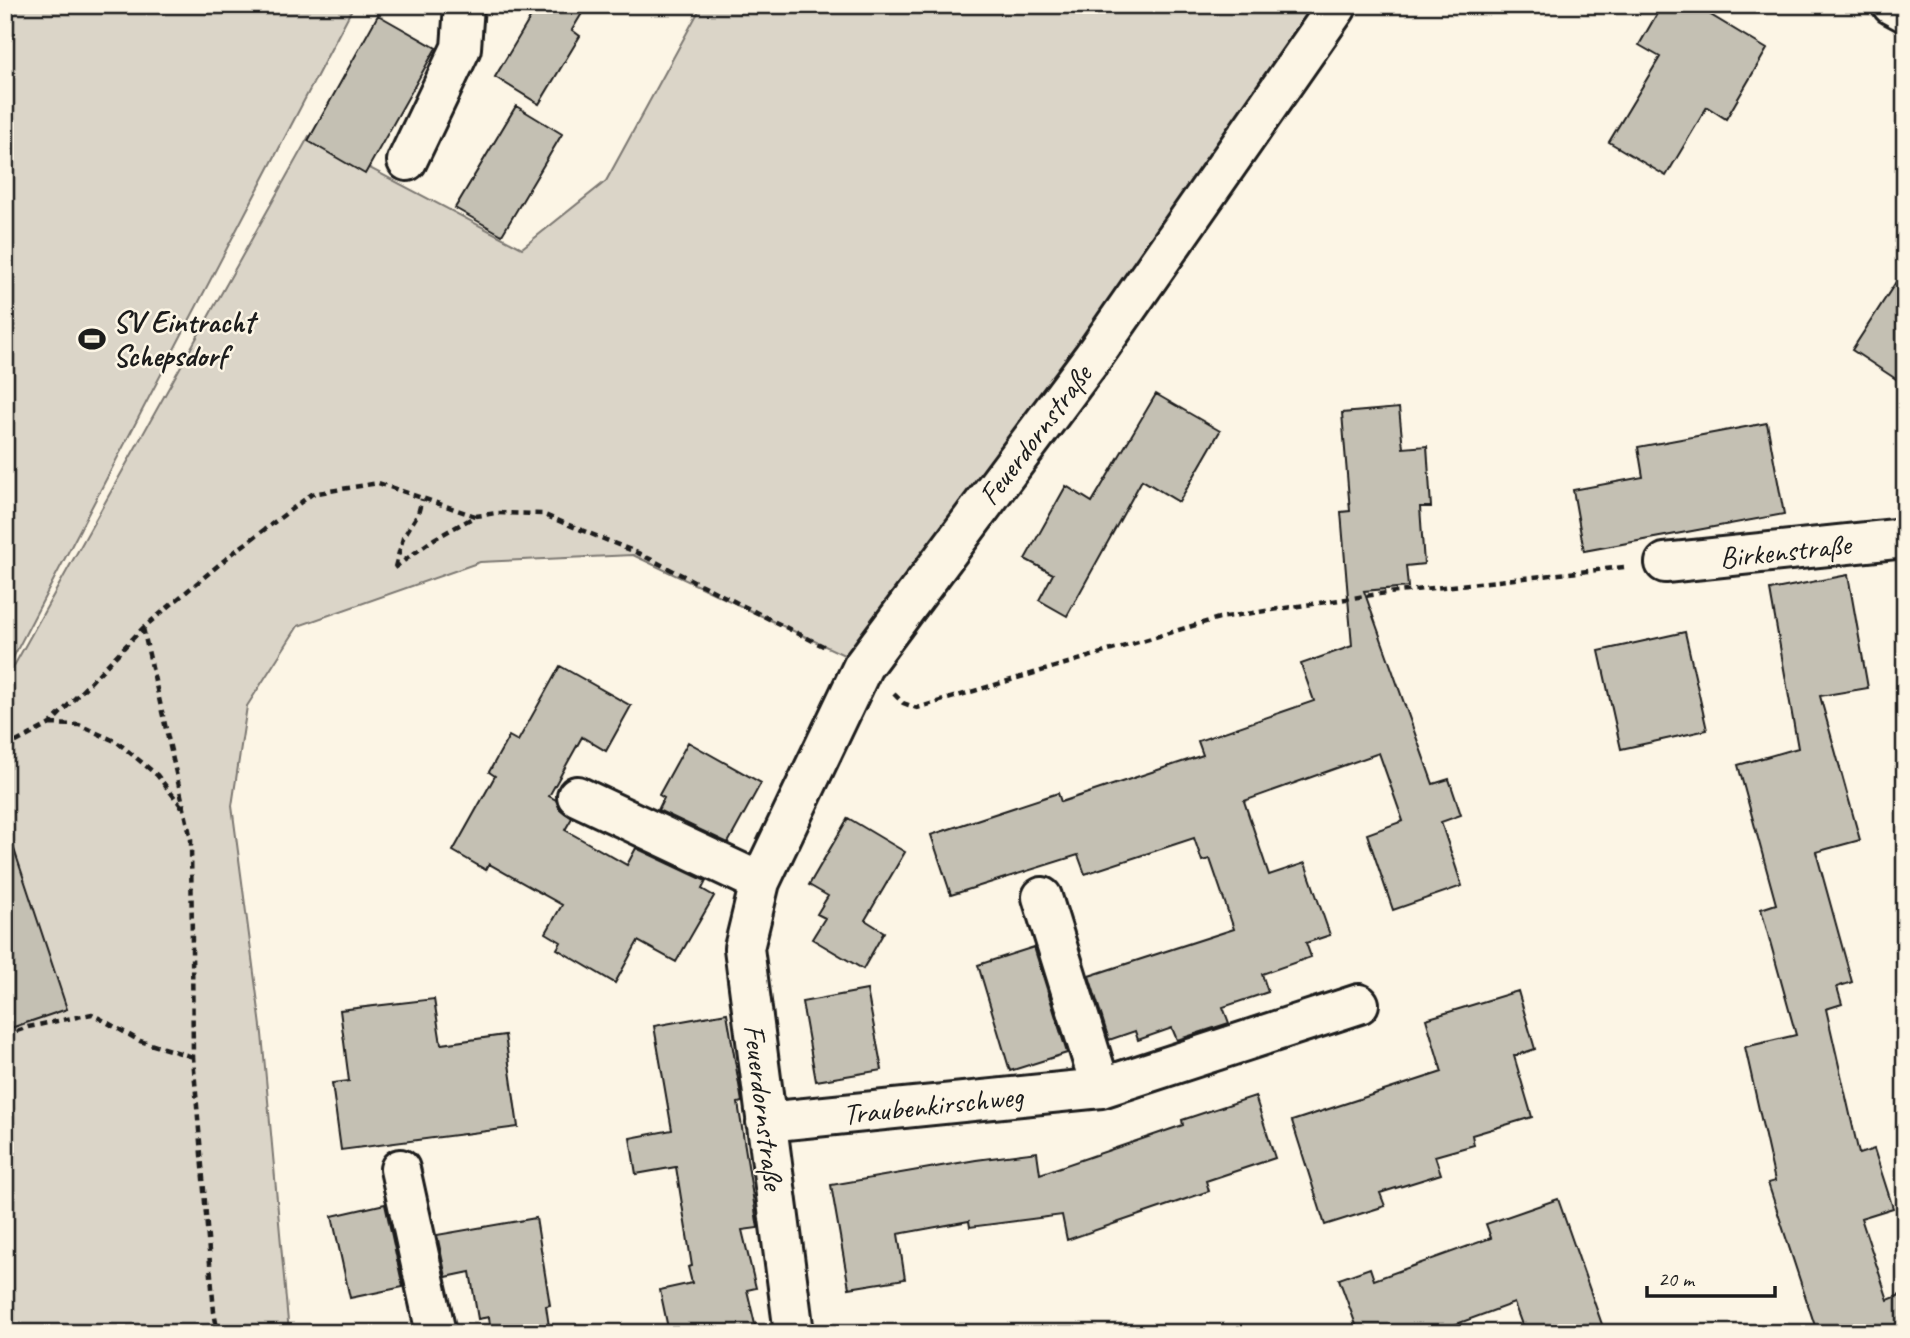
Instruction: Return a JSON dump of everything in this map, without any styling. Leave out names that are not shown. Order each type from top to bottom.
[{"type":"street","points":[[407,160],[461,48],[464,5]]},
{"type":"street","name":"Feuerdornstraße","points":[[794,1333],[744,948],[760,882],[863,666],[1093,357],[1336,8],[1330,5]]},
{"type":"street","points":[[1892,5],[1905,12]]},
{"type":"street","name":"Birkenstraße","points":[[1665,563],[1905,538]]},
{"type":"street","points":[[577,796],[760,882]]},
{"type":"street","points":[[1042,897],[1101,1088]]},
{"type":"street","name":"Traubenkirschweg","points":[[766,1122],[1101,1088],[1359,1004]]},
{"type":"street","points":[[400,1169],[436,1333]]},
{"type":"path","points":[[5,748],[50,724],[143,628],[233,553],[312,494],[378,483],[476,516]]},
{"type":"path","points":[[422,499],[418,514],[403,538],[394,568],[434,539],[476,516],[496,513],[542,514],[638,553],[863,666],[903,703],[917,708],[1219,618],[1379,594],[1665,563]]},
{"type":"path","points":[[143,628],[191,839],[193,1057],[218,1333]]},
{"type":"path","points":[[50,724],[79,725],[117,742],[158,775],[183,809]]},
{"type":"path","points":[[5,1035],[28,1027],[92,1014],[140,1041],[193,1057]]},
{"type":"shaded area","name":"SV Eintracht Schepsdorf","points":[[5,5],[354,5],[5,673]]},
{"type":"shaded area","points":[[702,5],[1323,5],[863,664],[633,555],[480,562],[298,626],[247,706],[232,806],[262,1034],[289,1333],[5,1333],[5,682],[309,136],[522,248],[606,181]]},
{"type":"building","points":[[538,5],[587,5],[572,30],[580,36],[539,104],[495,77]]},
{"type":"building","points":[[1662,5],[1694,5],[1767,49],[1726,119],[1707,107],[1666,176],[1609,142],[1660,57],[1639,45]]},
{"type":"building","points":[[378,15],[436,48],[365,174],[308,141]]},
{"type":"building","points":[[516,106],[562,134],[502,235],[455,208]]},
{"type":"building","points":[[1905,268],[1905,385],[1852,350]]},
{"type":"building","points":[[1156,394],[1220,431],[1179,502],[1142,480],[1067,616],[1039,600],[1053,574],[1025,559],[1066,486],[1092,502]]},
{"type":"building","points":[[1399,408],[1403,448],[1427,446],[1431,507],[1420,507],[1424,564],[1406,566],[1408,587],[1364,591],[1433,784],[1449,779],[1461,815],[1441,822],[1462,886],[1393,910],[1367,834],[1403,821],[1379,753],[1244,801],[1269,875],[1305,863],[1330,935],[1306,943],[1311,957],[1262,974],[1268,992],[1223,1007],[1229,1023],[1177,1040],[1172,1028],[1138,1040],[1135,1031],[1109,1040],[1089,976],[1234,929],[1210,859],[1202,861],[1194,838],[1085,874],[1078,855],[951,895],[931,835],[1058,793],[1061,802],[1203,755],[1198,741],[1314,701],[1301,664],[1352,646],[1341,512],[1350,511],[1342,413]]},
{"type":"building","points":[[1767,423],[1784,514],[1584,551],[1573,490],[1643,477],[1638,447]]},
{"type":"building","points":[[1848,575],[1868,688],[1820,696],[1860,840],[1816,852],[1852,982],[1837,987],[1842,1004],[1826,1009],[1859,1154],[1874,1149],[1893,1208],[1861,1218],[1888,1300],[1905,1293],[1905,1333],[1810,1333],[1816,1329],[1768,1183],[1775,1181],[1745,1047],[1796,1035],[1761,909],[1776,904],[1738,765],[1798,748],[1770,590]]},
{"type":"building","points":[[1685,632],[1707,730],[1621,749],[1599,651]]},
{"type":"building","points":[[560,666],[631,706],[606,751],[582,737],[549,796],[572,818],[565,830],[627,865],[636,848],[706,881],[702,889],[714,896],[676,962],[638,941],[615,983],[557,949],[561,942],[546,933],[562,905],[489,864],[486,870],[453,851],[495,776],[489,772],[509,736],[518,741]]},
{"type":"building","points":[[688,742],[761,783],[728,843],[658,810],[664,798],[659,795]]},
{"type":"building","points":[[848,818],[905,852],[865,920],[884,932],[863,969],[812,939],[825,918],[817,914],[828,896],[809,885]]},
{"type":"building","points":[[12,843],[67,1009],[5,1030],[5,844]]},
{"type":"building","points":[[1034,947],[1067,1053],[1010,1071],[978,965]]},
{"type":"building","points":[[867,990],[882,1070],[816,1081],[802,1002]]},
{"type":"building","points":[[1518,991],[1535,1049],[1514,1056],[1532,1117],[1472,1135],[1474,1145],[1435,1156],[1441,1174],[1380,1193],[1385,1206],[1325,1225],[1292,1121],[1442,1072],[1426,1019]]},
{"type":"building","points":[[434,999],[441,1044],[505,1035],[518,1127],[341,1150],[332,1083],[349,1081],[340,1010]]},
{"type":"building","points":[[727,1013],[742,1102],[738,1103],[758,1228],[742,1230],[756,1288],[747,1290],[757,1333],[669,1333],[660,1290],[692,1283],[688,1267],[692,1266],[676,1167],[636,1174],[630,1138],[672,1130],[654,1026]]},
{"type":"building","points":[[1255,1096],[1275,1158],[1206,1181],[1209,1191],[1067,1240],[1062,1215],[970,1227],[969,1221],[898,1234],[905,1279],[849,1288],[831,1185],[1037,1152],[1040,1174],[1183,1125],[1182,1120]]},
{"type":"building","points":[[1558,1199],[1605,1333],[1525,1333],[1514,1303],[1432,1333],[1359,1333],[1339,1279],[1370,1268],[1374,1280],[1491,1238],[1486,1224]]},
{"type":"building","points":[[385,1204],[403,1287],[350,1298],[332,1216]]},
{"type":"building","points":[[536,1218],[550,1305],[546,1306],[550,1333],[491,1333],[489,1317],[478,1319],[470,1272],[446,1277],[437,1235]]},
{"type":"place","name":"SV Eintracht Schepsdorf","points":[[92,339]]}]
